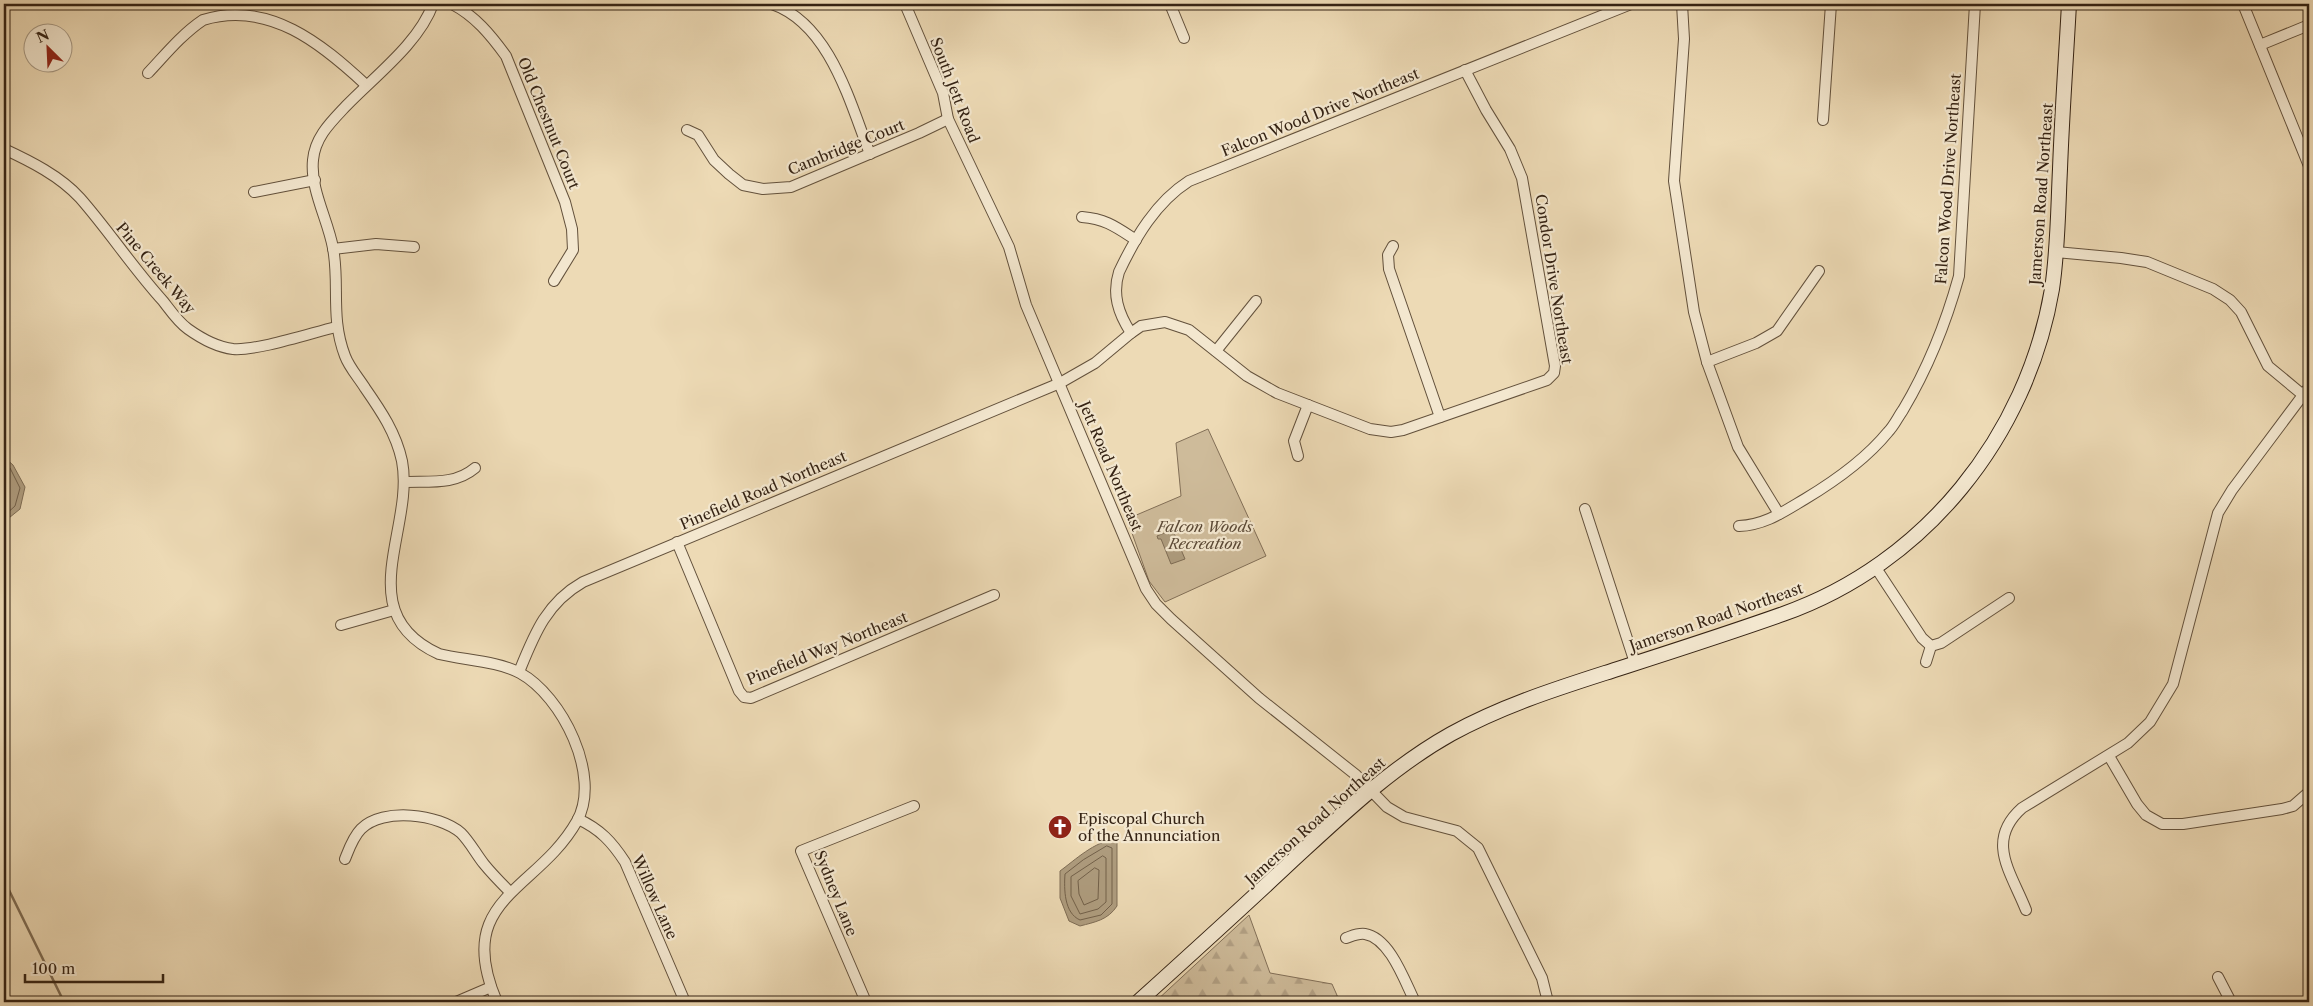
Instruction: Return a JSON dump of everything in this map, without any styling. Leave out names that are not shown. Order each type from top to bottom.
[{"type":"street","points":[[433,4],[414,39],[366,85],[324,130],[313,160],[315,180],[334,249],[336,326],[350,366],[391,429],[398,445],[405,482],[389,586],[394,610],[410,634],[427,649],[439,654],[519,672],[551,700],[563,719],[578,751],[584,781],[584,794],[578,819],[560,844],[510,892],[495,912],[486,934],[484,960],[497,1002]]},
{"type":"street","name":"Old Chestnut Court","points":[[452,4],[468,12],[492,36],[506,56],[565,202],[572,229],[573,250],[557,277]]},
{"type":"street","points":[[775,4],[816,35],[836,68],[870,154]]},
{"type":"street","name":"South Jett Road","points":[[905,4],[942,93],[948,119],[980,186]]},
{"type":"street","points":[[1170,4],[1184,38]]},
{"type":"street","name":"Falcon Wood Drive Northeast","points":[[1130,333],[1117,307],[1115,283],[1122,265],[1136,240],[1168,196],[1189,181],[1631,4]]},
{"type":"street","points":[[1682,4],[1684,39],[1674,181],[1694,312],[1708,362],[1738,447],[1779,514]]},
{"type":"street","points":[[1823,120],[1831,4]]},
{"type":"street","name":"Falcon Wood Drive Northeast","points":[[1739,526],[1764,522],[1822,489],[1848,470],[1889,432],[1912,395],[1931,356],[1950,307],[1959,276],[1976,4]]},
{"type":"street","name":"Jamerson Road Northeast","points":[[1138,1002],[1370,790],[1422,751],[1479,720],[1547,692],[1788,612],[1847,585],[1876,568],[1915,538],[1946,506],[1972,475],[2011,412],[2028,379],[2044,323],[2056,252],[2070,4]]},
{"type":"street","points":[[2243,4],[2309,166]]},
{"type":"street","points":[[148,73],[203,19],[223,10],[242,6],[255,6]]},
{"type":"street","points":[[287,15],[303,27],[366,85]]},
{"type":"street","points":[[2260,45],[2309,24]]},
{"type":"street","name":"Condor Drive Northeast","points":[[1060,383],[1095,363],[1130,333],[1154,323],[1173,323],[1189,330],[1261,385],[1381,432],[1403,430],[1547,380],[1554,374],[1555,366],[1522,178],[1510,149],[1486,110],[1465,70]]},
{"type":"street","name":"Cambridge Court","points":[[687,130],[698,135],[714,160],[743,185],[763,189],[791,186],[870,154],[948,119]]},
{"type":"street","name":"Pine Creek Way","points":[[4,149],[25,158],[54,177],[79,197],[162,301],[186,328],[216,346],[235,349],[253,347],[336,326]]},
{"type":"street","points":[[254,192],[315,180]]},
{"type":"street","name":"Jett Road Northeast","points":[[980,186],[1009,248],[1026,305],[1146,589],[1156,604],[1259,698],[1338,760],[1395,813],[1423,823],[1451,828],[1462,834],[1478,848],[1542,978],[1548,1002]]},
{"type":"street","points":[[1082,217],[1098,218],[1112,224],[1136,240]]},
{"type":"street","points":[[334,249],[376,244],[414,247]]},
{"type":"street","points":[[1393,246],[1388,256],[1389,269],[1440,417]]},
{"type":"street","points":[[2026,910],[2005,857],[2003,838],[2008,822],[2022,808],[2109,756],[2141,732],[2165,698],[2177,671],[2202,566],[2218,513],[2232,490],[2306,391],[2268,366],[2241,312],[2218,291],[2147,262],[2056,252]]},
{"type":"street","points":[[1708,362],[1756,343],[1777,331],[1818,271]]},
{"type":"street","points":[[1216,351],[1256,301]]},
{"type":"street","name":"Pinefield Road Northeast","points":[[519,672],[539,625],[561,596],[583,582],[1060,383]]},
{"type":"street","points":[[1298,456],[1294,441],[1308,405]]},
{"type":"street","points":[[405,482],[455,480],[475,468]]},
{"type":"street","points":[[1585,509],[1635,663]]},
{"type":"street","name":"Pinefield Way Northeast","points":[[677,542],[737,686],[744,697],[752,698],[994,595]]},
{"type":"street","points":[[1876,568],[1922,638],[1931,646]]},
{"type":"street","points":[[1931,646],[1941,643],[2009,598]]},
{"type":"street","points":[[342,625],[394,610]]},
{"type":"street","points":[[1926,662],[1931,646]]},
{"type":"street","points":[[2109,756],[2137,804],[2146,815],[2162,824],[2183,824],[2282,809],[2293,806],[2309,792]]},
{"type":"street","name":"Sydney Lane","points":[[866,1002],[801,851],[914,806]]},
{"type":"street","points":[[345,859],[361,828],[370,822],[397,815],[419,817],[453,827],[462,834],[485,865],[510,892]]},
{"type":"street","name":"Willow Lane","points":[[578,819],[603,834],[625,862],[685,1002]]},
{"type":"street","points":[[1346,938],[1367,934],[1382,944],[1397,964],[1415,1002]]},
{"type":"street","points":[[2218,977],[2231,1002]]},
{"type":"street","points":[[456,1002],[491,987]]},
{"type":"green space","name":"Falcon Woods Recreation","points":[[1208,429],[1266,556],[1165,602],[1149,581],[1127,519],[1181,496],[1176,443]]},
{"type":"green space","points":[[1249,915],[1270,973],[1332,984],[1340,1002],[1155,1002]]},
{"type":"water","points":[[4,457],[13,465],[25,487],[20,509],[4,522]]},
{"type":"water","points":[[1174,529],[1185,559],[1171,564],[1161,539],[1158,539],[1157,536]]},
{"type":"water","points":[[1114,840],[1117,842],[1117,906],[1110,914],[1096,922],[1080,926],[1069,921],[1060,898],[1060,871],[1093,847]]},
{"type":"waterway","points":[[4,880],[64,1002]]},
{"type":"place","name":"Episcopal Church of the Annunciation","points":[[1060,827]]}]
